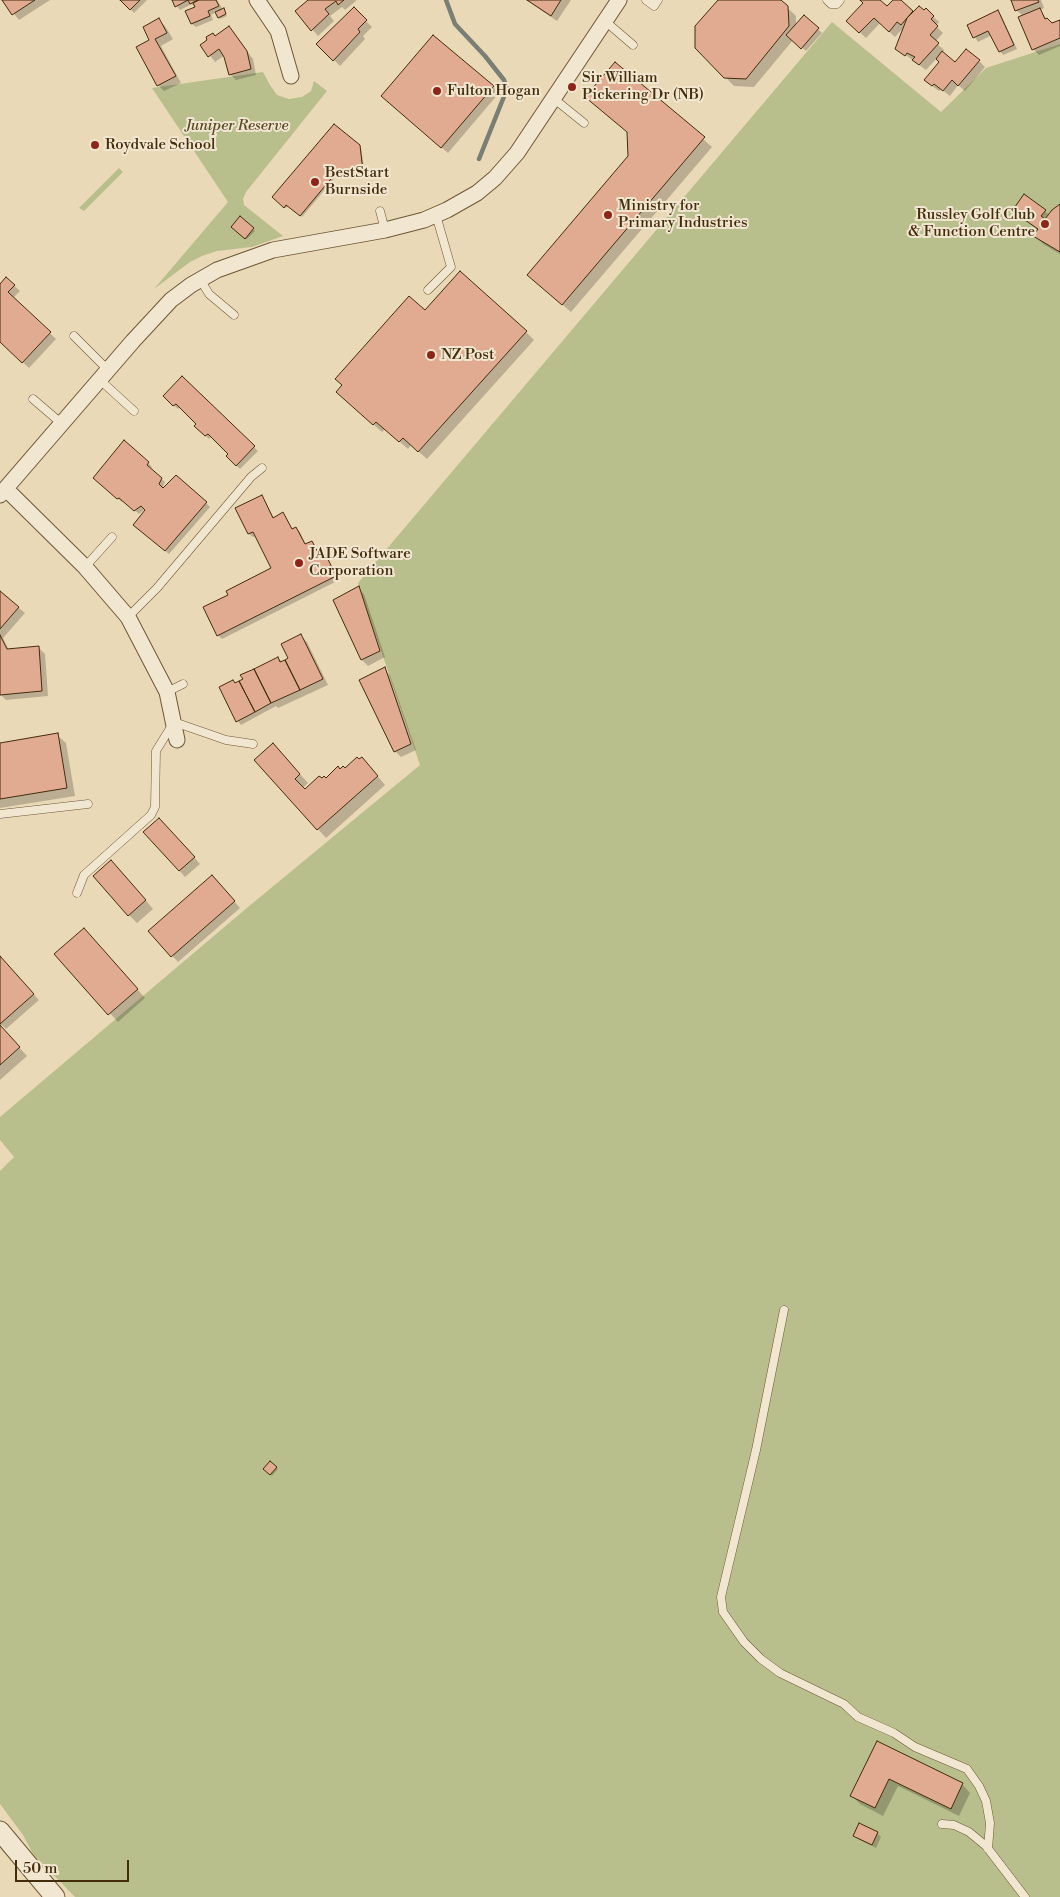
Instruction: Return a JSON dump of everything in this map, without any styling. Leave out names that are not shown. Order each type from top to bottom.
[{"type":"street","points":[[257,0],[278,31],[291,76]]},
{"type":"street","points":[[177,740],[167,692],[128,617],[85,567],[3,492],[61,423],[171,300],[200,279],[217,270],[273,250],[385,230],[424,220],[477,193],[495,178],[517,153],[619,0]]},
{"type":"street","points":[[0,1831],[55,1897]]},
{"type":"lane","points":[[646,0],[654,6],[658,0]]},
{"type":"lane","points":[[826,0],[831,4],[837,4],[840,0]]},
{"type":"lane","points":[[604,21],[633,45]]},
{"type":"lane","points":[[553,98],[584,123]]},
{"type":"lane","points":[[380,211],[385,230]]},
{"type":"lane","points":[[428,290],[451,267],[436,215]]},
{"type":"lane","points":[[200,279],[209,294],[234,315]]},
{"type":"lane","points":[[74,336],[134,412]]},
{"type":"lane","points":[[33,399],[61,423]]},
{"type":"lane","points":[[128,617],[157,588],[251,476],[262,468]]},
{"type":"lane","points":[[85,567],[112,537]]},
{"type":"lane","points":[[167,692],[183,684]]},
{"type":"lane","points":[[77,893],[84,875],[121,842],[155,807],[156,751],[174,722],[226,740],[253,744]]},
{"type":"lane","points":[[0,814],[88,804]]},
{"type":"lane","points":[[121,842],[127,848]]},
{"type":"lane","points":[[784,1310],[756,1450],[721,1597],[723,1612],[744,1642],[780,1674],[844,1704],[858,1717],[894,1733],[915,1747],[967,1769],[979,1786],[986,1801],[990,1823],[988,1849]]},
{"type":"lane","points":[[942,1824],[954,1825],[969,1832],[988,1849],[1025,1897]]},
{"type":"green space","points":[[832,22],[941,112],[986,68],[1060,44],[1060,1897],[75,1897],[33,1854],[23,1835],[0,1804],[0,1171],[14,1157],[0,1140],[0,1117],[248,907],[420,765],[358,583]]},
{"type":"green space","name":"Juniper Reserve","points":[[263,72],[277,95],[289,99],[302,97],[311,91],[314,81],[327,91],[246,192],[243,199],[244,205],[283,236],[252,247],[217,251],[202,256],[190,262],[154,289],[228,202],[152,88]]},
{"type":"green space","points":[[119,168],[123,172],[84,211],[79,208]]},
{"type":"building","points":[[2,0],[35,0],[12,15]]},
{"type":"building","points":[[120,0],[140,0],[130,10]]},
{"type":"building","points":[[172,0],[188,0],[175,7]]},
{"type":"building","points":[[188,0],[198,0],[190,4]]},
{"type":"building","points":[[199,0],[216,0],[219,6],[208,11],[210,16],[191,24],[185,11],[195,7],[193,3]]},
{"type":"building","points":[[308,0],[344,0],[338,5],[336,1],[325,9],[329,14],[311,31],[295,11]]},
{"type":"building","points":[[527,0],[561,0],[551,16]]},
{"type":"building","points":[[718,0],[781,0],[788,6],[789,26],[746,79],[724,78],[695,48],[695,26]]},
{"type":"building","points":[[860,0],[880,0],[887,6],[893,0],[901,0],[913,11],[901,25],[897,22],[889,32],[874,18],[859,33],[846,21],[863,3]]},
{"type":"building","points":[[1011,0],[1038,0],[1039,2],[1015,11]]},
{"type":"building","points":[[919,6],[924,10],[926,8],[934,16],[931,19],[938,26],[930,35],[939,43],[919,65],[912,60],[915,57],[907,53],[905,56],[895,49],[907,18]]},
{"type":"building","points":[[354,7],[367,20],[358,29],[360,32],[333,61],[316,44]]},
{"type":"building","points":[[224,8],[226,14],[218,18],[215,12]]},
{"type":"building","points":[[1040,8],[1045,19],[1047,18],[1052,23],[1060,20],[1060,38],[1032,50],[1018,17]]},
{"type":"building","points":[[998,10],[1014,45],[999,52],[988,31],[973,38],[967,25]]},
{"type":"building","points":[[804,15],[819,28],[801,49],[786,35]]},
{"type":"building","points":[[159,18],[167,33],[155,39],[176,76],[157,86],[136,47],[149,40],[143,27]]},
{"type":"building","points":[[229,26],[247,51],[251,69],[229,75],[224,57],[219,49],[208,57],[200,45],[207,40],[206,37],[213,33],[215,36]]},
{"type":"building","name":"Fulton Hogan","points":[[433,35],[494,86],[441,148],[381,96]]},
{"type":"building","points":[[966,49],[980,60],[958,86],[952,80],[943,91],[934,84],[932,86],[924,80],[939,62],[936,59],[942,51],[955,62]]},
{"type":"building","name":"Ministry for Primary Industries","points":[[615,62],[705,137],[562,305],[527,275],[628,156],[627,132],[585,97]]},
{"type":"building","name":"BestStart Burnside","points":[[334,124],[360,145],[363,165],[355,174],[335,174],[300,216],[286,205],[284,208],[272,197]]},
{"type":"building","name":"Russley Golf Club & Function Centre","points":[[1024,194],[1046,210],[1041,216],[1045,219],[1060,204],[1060,252],[1033,236],[1038,229],[1012,211]]},
{"type":"building","points":[[240,216],[254,228],[245,239],[231,227]]},
{"type":"building","name":"NZ Post","points":[[460,271],[527,331],[418,452],[403,438],[399,442],[376,422],[373,425],[336,392],[342,385],[335,379],[409,296],[425,310]]},
{"type":"building","points":[[6,277],[15,285],[8,292],[51,332],[22,363],[0,342],[0,284]]},
{"type":"building","points":[[182,376],[255,446],[236,466],[226,456],[228,454],[208,434],[205,436],[176,404],[173,406],[163,396]]},
{"type":"building","points":[[124,440],[149,462],[147,465],[162,478],[159,484],[163,488],[176,475],[207,502],[165,551],[133,525],[145,510],[141,506],[134,511],[93,478]]},
{"type":"building","name":"JADE Software Corporation","points":[[262,495],[273,518],[283,512],[292,529],[296,527],[305,544],[312,541],[321,558],[326,555],[336,576],[217,636],[203,607],[228,595],[226,591],[271,568],[253,532],[248,534],[235,508]]},
{"type":"building","points":[[359,586],[380,651],[361,660],[333,600]]},
{"type":"building","points":[[0,591],[19,607],[0,629]]},
{"type":"building","points":[[301,634],[323,679],[300,690],[285,660],[288,658],[281,644]]},
{"type":"building","points":[[0,635],[7,649],[39,646],[42,691],[0,695]]},
{"type":"building","points":[[278,657],[280,662],[285,660],[300,690],[271,703],[254,669]]},
{"type":"building","points":[[385,667],[411,744],[394,752],[359,680]]},
{"type":"building","points":[[254,669],[271,703],[255,712],[239,681],[243,679],[240,675]]},
{"type":"building","points":[[233,680],[235,683],[239,681],[255,712],[236,722],[219,687]]},
{"type":"building","points":[[58,733],[67,788],[0,799],[0,743]]},
{"type":"building","points":[[273,743],[300,774],[295,779],[305,789],[319,776],[326,778],[338,766],[340,769],[343,766],[345,768],[357,757],[359,759],[362,757],[378,776],[317,830],[254,760]]},
{"type":"building","points":[[159,818],[195,857],[179,871],[143,832]]},
{"type":"building","points":[[111,860],[146,900],[128,916],[93,876]]},
{"type":"building","points":[[212,875],[235,901],[171,957],[148,931]]},
{"type":"building","points":[[84,928],[138,989],[108,1015],[54,954]]},
{"type":"building","points":[[0,956],[34,994],[0,1024]]},
{"type":"building","points":[[0,1025],[20,1047],[0,1065]]},
{"type":"building","points":[[270,1461],[277,1467],[270,1475],[263,1469]]},
{"type":"building","points":[[877,1741],[963,1783],[951,1809],[889,1779],[875,1808],[850,1796]]},
{"type":"building","points":[[859,1823],[878,1832],[872,1845],[853,1836]]},
{"type":"waterway","points":[[446,0],[455,24],[485,56],[504,80],[507,89],[479,159]]},
{"type":"place","name":"Sir William Pickering Dr (NB)","points":[[572,87]]},
{"type":"place","name":"Fulton Hogan","points":[[437,91]]},
{"type":"place","name":"Roydvale School","points":[[95,145]]},
{"type":"place","name":"BestStart Burnside","points":[[315,182]]},
{"type":"place","name":"Ministry for Primary Industries","points":[[608,215]]},
{"type":"place","name":"Russley Golf Club & Function Centre","points":[[1045,224]]},
{"type":"place","name":"NZ Post","points":[[431,355]]},
{"type":"place","name":"JADE Software Corporation","points":[[299,563]]}]
